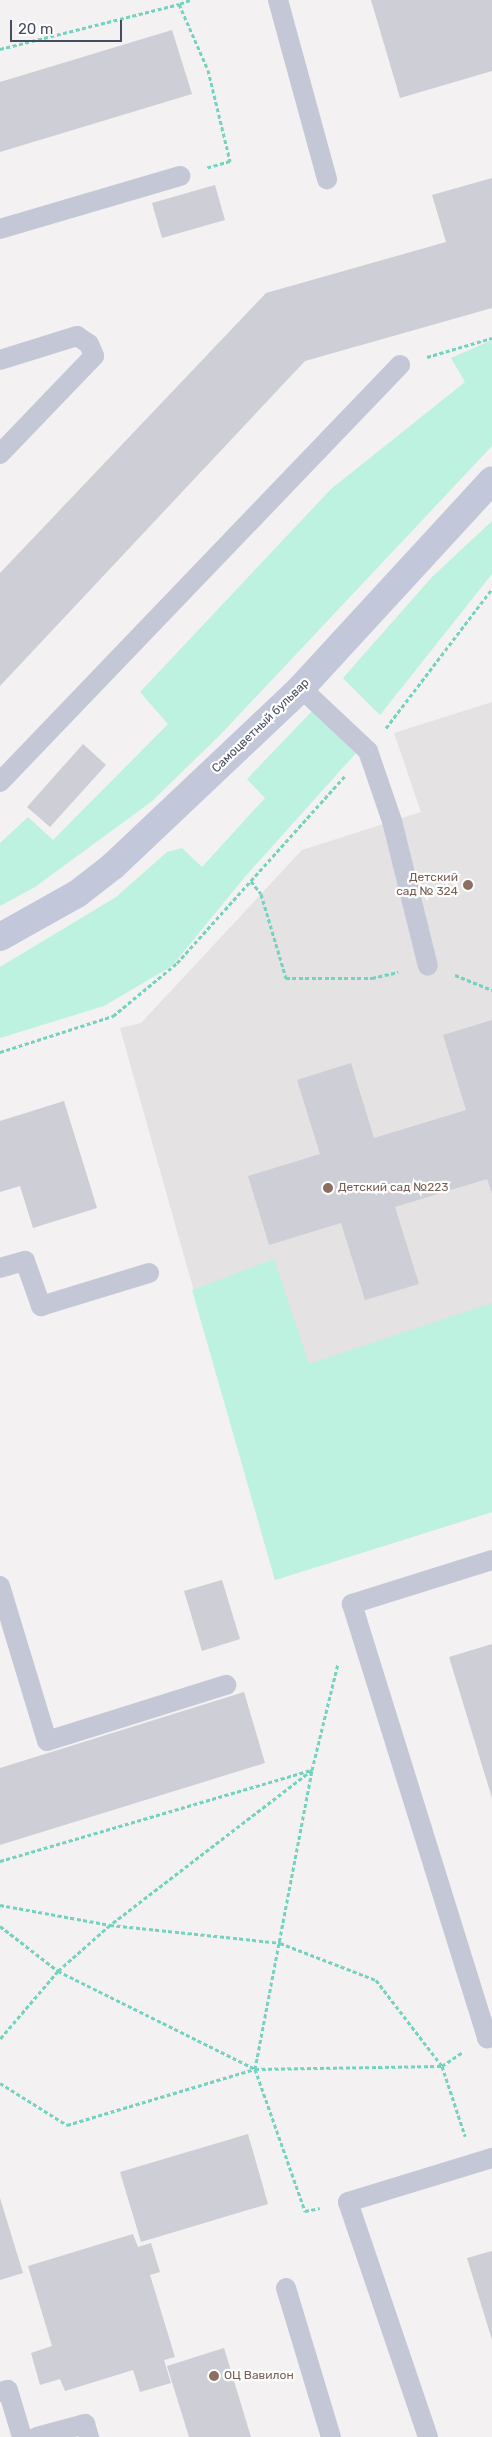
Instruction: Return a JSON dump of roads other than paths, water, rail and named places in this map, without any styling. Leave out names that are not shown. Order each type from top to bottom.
[{"type":"street","name":"Самоцветный бульвар","points":[[0,937],[77,894],[113,866],[302,688],[492,480]]},
{"type":"lane","points":[[278,0],[326,179]]},
{"type":"lane","points":[[0,229],[180,176]]},
{"type":"lane","points":[[0,360],[77,336],[89,344],[94,356],[0,454]]},
{"type":"lane","points":[[0,782],[400,365]]},
{"type":"lane","points":[[302,688],[368,751],[392,821],[428,966]]},
{"type":"lane","points":[[0,1268],[25,1261],[40,1306],[149,1273]]},
{"type":"lane","points":[[492,1560],[352,1604],[487,2038],[492,2036]]},
{"type":"lane","points":[[0,1586],[6,1630],[47,1741],[226,1685]]},
{"type":"lane","points":[[428,2437],[348,2202],[483,2161]]},
{"type":"lane","points":[[286,2288],[330,2437]]},
{"type":"lane","points":[[0,2392],[8,2390],[22,2437]]},
{"type":"lane","points":[[37,2437],[85,2424],[89,2437]]},
{"type":"place","name":"Детский сад № 324","points":[[468,885]]},
{"type":"place","name":"Детский сад №223","points":[[328,1188]]},
{"type":"place","name":"ОЦ Вавилон","points":[[214,2376]]}]
